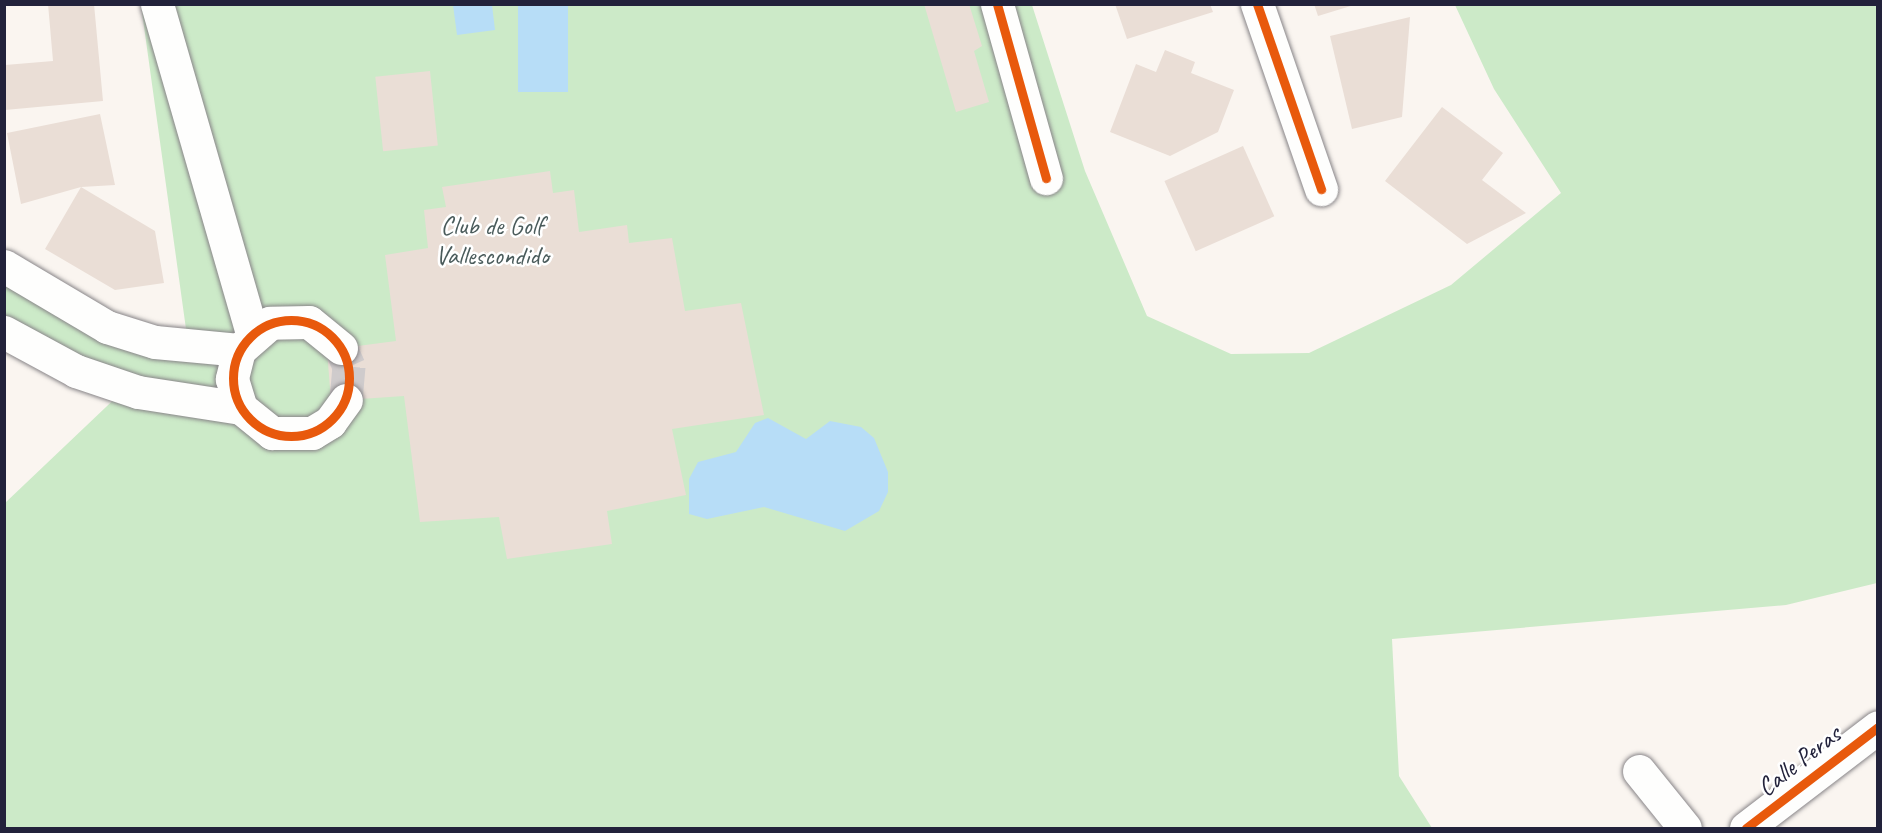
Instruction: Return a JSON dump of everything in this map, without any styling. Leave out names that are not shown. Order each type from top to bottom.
[{"type":"street","points":[[157,4],[246,342]]},
{"type":"street","points":[[997,4],[1046,178]]},
{"type":"street","points":[[1257,4],[1321,189]]},
{"type":"street","points":[[7,275],[106,327],[155,342],[246,342]]},
{"type":"street","points":[[241,408],[232,379],[246,342],[270,323],[309,322],[341,348]]},
{"type":"street","points":[[4,332],[76,371],[138,392],[241,408],[272,433],[293,437],[330,422],[346,400]]},
{"type":"street","name":"Calle Peras","points":[[1746,828],[1878,727]]},
{"type":"street","points":[[1639,771],[1685,828]]},
{"type":"green space","name":"Club de Golf Vallescondido","points":[[141,5],[1032,5],[1085,171],[1147,316],[1231,354],[1309,353],[1451,285],[1561,193],[1494,89],[1455,5],[1877,5],[1877,583],[1786,605],[1392,639],[1399,776],[1432,828],[5,828],[5,503],[126,388],[5,332],[4,266],[107,327],[186,329]]},
{"type":"water","points":[[453,5],[492,5],[495,30],[457,35]]},
{"type":"water","points":[[518,5],[568,5],[568,92],[518,92]]},
{"type":"water","points":[[768,418],[806,439],[830,421],[861,427],[874,438],[888,472],[888,492],[879,511],[845,531],[764,507],[707,519],[689,514],[689,479],[698,462],[736,452],[755,423]]},
{"type":"building","points":[[48,4],[94,4],[103,101],[5,110],[5,65],[53,61]]},
{"type":"building","points":[[924,4],[969,4],[982,46],[974,51],[989,102],[956,112]]},
{"type":"building","points":[[1115,4],[1210,4],[1213,12],[1127,39]]},
{"type":"building","points":[[1314,4],[1354,4],[1354,5],[1318,16]]},
{"type":"building","points":[[1410,17],[1402,117],[1352,129],[1330,36]]},
{"type":"building","points":[[1165,50],[1195,62],[1191,73],[1234,90],[1218,132],[1170,156],[1110,132],[1136,64],[1156,72]]},
{"type":"building","points":[[430,71],[438,146],[383,151],[375,77]]},
{"type":"building","points":[[1442,107],[1503,153],[1482,180],[1526,213],[1467,244],[1385,181]]},
{"type":"building","points":[[100,114],[115,185],[81,187],[21,204],[7,133]]},
{"type":"building","points":[[1243,146],[1274,216],[1196,251],[1164,181]]},
{"type":"building","points":[[550,171],[553,193],[574,190],[579,232],[627,225],[629,243],[672,238],[685,311],[741,303],[764,415],[672,429],[686,495],[607,511],[612,544],[507,559],[499,517],[420,522],[404,396],[331,401],[327,350],[396,341],[385,255],[428,248],[424,210],[446,207],[442,187]]},
{"type":"building","points":[[81,187],[155,231],[164,283],[115,290],[45,249]]},
{"type":"tunnel","points":[[341,348],[349,366],[346,400]]},
{"type":"cycle path","points":[[997,4],[1046,178]]},
{"type":"cycle path","points":[[1257,4],[1321,189]]},
{"type":"cycle path","points":[[291,320],[313,324],[332,337],[345,356],[349,378],[345,400],[332,419],[313,432],[291,436],[269,432],[250,419],[237,400],[233,378],[237,356],[250,337],[269,324],[291,320]]},
{"type":"cycle path","points":[[1746,828],[1878,727]]}]
